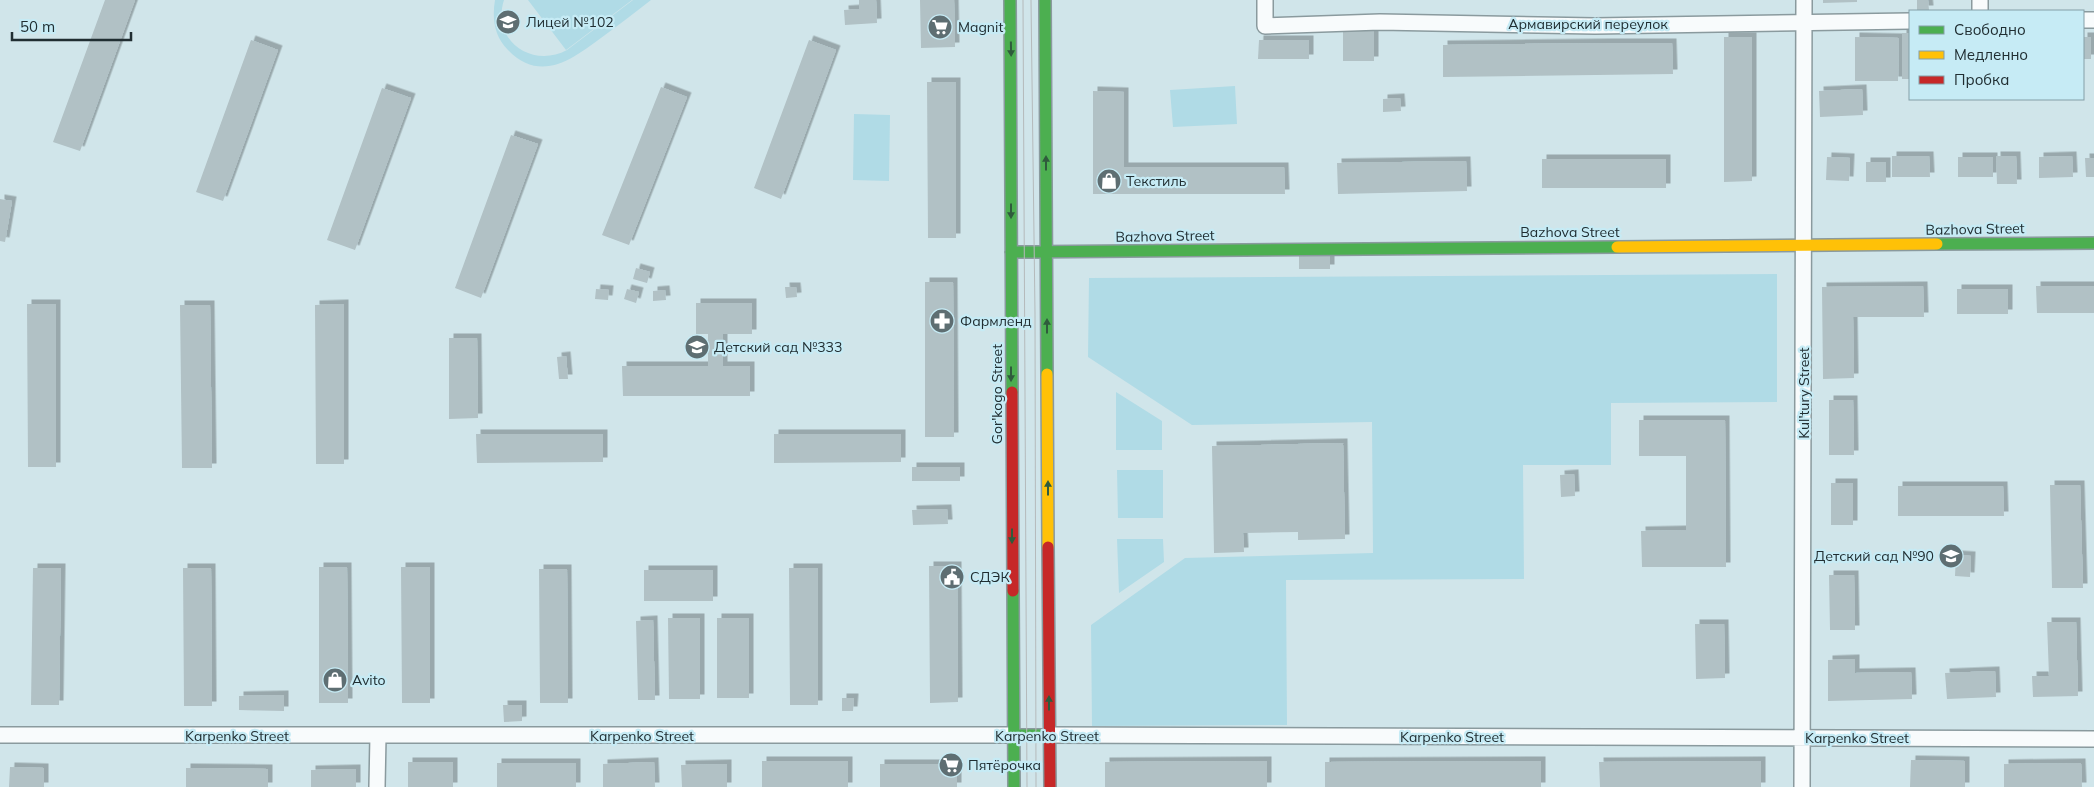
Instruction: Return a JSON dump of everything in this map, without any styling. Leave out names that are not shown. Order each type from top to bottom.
[{"type":"main road","name":"Gor'kogo Street","points":[[1010,0],[1014,787]]},
{"type":"main road","points":[[1045,0],[1050,787]]},
{"type":"main road","name":"Bazhova Street","points":[[1011,252],[2094,243]]},
{"type":"main road","name":"Karpenko Street","points":[[1014,735],[1050,735]]},
{"type":"street","name":"Армавирский переулок","points":[[1265,0],[1265,26],[1380,22],[1595,26],[1804,21],[1909,21]]},
{"type":"street","name":"Kul'tury Street","points":[[1802,787],[1804,0]]},
{"type":"street","name":"Karpenko Street","points":[[0,735],[1014,735]]},
{"type":"street","name":"Karpenko Street","points":[[1050,735],[2094,739]]},
{"type":"street","points":[[378,736],[378,787]]},
{"type":"shaded area","points":[[495,0],[504,0],[503,27],[509,38],[528,53],[541,56],[554,55],[567,50],[633,0],[651,0],[570,59],[558,64],[533,66],[521,60],[503,45],[495,27]]},
{"type":"shaded area","points":[[528,0],[632,0],[566,50]]},
{"type":"shaded area","points":[[1235,86],[1237,124],[1173,127],[1170,90]]},
{"type":"shaded area","points":[[854,114],[890,115],[889,181],[853,180]]},
{"type":"shaded area","points":[[1777,274],[1777,402],[1611,403],[1611,465],[1523,465],[1524,579],[1286,580],[1287,725],[1092,726],[1091,625],[1185,558],[1373,553],[1372,422],[1192,425],[1088,357],[1089,278]]},
{"type":"shaded area","points":[[1116,392],[1162,421],[1162,450],[1116,450]]},
{"type":"shaded area","points":[[1117,470],[1163,470],[1163,518],[1118,518]]},
{"type":"shaded area","points":[[1117,539],[1163,539],[1164,562],[1119,593]]},
{"type":"building","points":[[105,0],[135,0],[80,151],[53,142]]},
{"type":"building","points":[[859,0],[876,0],[877,23],[845,25],[844,10],[859,9]]},
{"type":"building","points":[[920,0],[954,0],[955,47],[921,48]]},
{"type":"building","points":[[1823,0],[1857,0],[1857,2],[1823,3]]},
{"type":"building","points":[[1917,0],[1928,0],[1929,10],[1917,10]]},
{"type":"building","points":[[1343,25],[1374,25],[1374,61],[1343,61]]},
{"type":"building","points":[[1902,33],[1909,33],[1909,79],[1902,79]]},
{"type":"building","points":[[1724,37],[1752,37],[1752,181],[1724,182]]},
{"type":"building","points":[[1855,37],[1899,38],[1898,81],[1855,81]]},
{"type":"building","points":[[2084,37],[2091,37],[2091,59],[2084,59]]},
{"type":"building","points":[[251,40],[278,50],[223,201],[196,192]]},
{"type":"building","points":[[809,40],[836,50],[781,199],[754,188]]},
{"type":"building","points":[[1259,40],[1309,40],[1309,59],[1258,59]]},
{"type":"building","points":[[1672,43],[1673,74],[1443,77],[1443,45]]},
{"type":"building","points":[[927,82],[956,82],[956,238],[928,238]]},
{"type":"building","points":[[661,87],[687,97],[629,245],[602,235]]},
{"type":"building","points":[[382,88],[411,98],[355,250],[327,240]]},
{"type":"building","points":[[1862,89],[1863,115],[1820,117],[1819,91]]},
{"type":"building","points":[[1093,91],[1124,92],[1124,167],[1284,167],[1285,194],[1093,194]]},
{"type":"building","points":[[1400,98],[1401,111],[1383,112],[1383,99]]},
{"type":"building","points":[[511,135],[538,144],[481,298],[455,288]]},
{"type":"building","points":[[1892,156],[1929,156],[1930,177],[1892,177]]},
{"type":"building","points":[[1996,156],[2016,156],[2017,184],[1997,184]]},
{"type":"building","points":[[2072,156],[2073,177],[2039,178],[2039,157]]},
{"type":"building","points":[[1827,157],[1850,158],[1849,181],[1826,180]]},
{"type":"building","points":[[1958,157],[1993,157],[1993,177],[1958,177]]},
{"type":"building","points":[[2085,158],[2094,158],[2094,177],[2086,177]]},
{"type":"building","points":[[1542,159],[1666,159],[1666,188],[1542,188]]},
{"type":"building","points":[[1466,161],[1467,191],[1338,194],[1337,163]]},
{"type":"building","points":[[1866,162],[1886,162],[1886,182],[1866,182]]},
{"type":"building","points":[[0,199],[12,201],[5,242],[0,241]]},
{"type":"building","points":[[1299,255],[1330,255],[1330,269],[1299,269]]},
{"type":"building","points":[[636,268],[650,272],[647,283],[633,279]]},
{"type":"building","points":[[925,282],[953,282],[954,437],[925,437]]},
{"type":"building","points":[[1923,286],[1924,317],[1853,317],[1854,378],[1823,379],[1822,287]]},
{"type":"building","points":[[2036,286],[2094,286],[2094,313],[2037,313]]},
{"type":"building","points":[[785,287],[796,287],[797,297],[786,298]]},
{"type":"building","points":[[596,289],[609,290],[608,300],[595,299]]},
{"type":"building","points":[[627,289],[639,292],[636,303],[624,299]]},
{"type":"building","points":[[1957,289],[2008,289],[2008,314],[1957,314]]},
{"type":"building","points":[[665,290],[666,300],[653,301],[653,291]]},
{"type":"building","points":[[696,303],[752,303],[752,334],[723,334],[723,366],[750,366],[750,396],[623,396],[622,366],[708,366],[708,334],[696,334]]},
{"type":"building","points":[[27,304],[56,304],[56,467],[28,467]]},
{"type":"building","points":[[344,304],[344,464],[316,464],[315,305]]},
{"type":"building","points":[[180,305],[210,305],[212,468],[182,468]]},
{"type":"building","points":[[449,338],[477,338],[478,418],[449,419]]},
{"type":"building","points":[[566,356],[568,379],[559,379],[557,357]]},
{"type":"building","points":[[1829,400],[1853,400],[1854,455],[1829,455]]},
{"type":"building","points":[[1639,420],[1725,420],[1726,567],[1642,567],[1641,531],[1686,530],[1686,456],[1639,456]]},
{"type":"building","points":[[476,434],[603,434],[603,462],[477,463]]},
{"type":"building","points":[[774,434],[901,434],[901,462],[774,463]]},
{"type":"building","points":[[1343,443],[1345,539],[1298,540],[1298,532],[1243,533],[1244,552],[1214,553],[1212,446]]},
{"type":"building","points":[[912,467],[960,467],[960,481],[912,481]]},
{"type":"building","points":[[1574,474],[1575,496],[1561,497],[1560,475]]},
{"type":"building","points":[[1831,483],[1853,483],[1853,525],[1831,525]]},
{"type":"building","points":[[2050,485],[2080,485],[2083,588],[2052,588]]},
{"type":"building","points":[[1898,486],[2003,486],[2004,516],[1898,516]]},
{"type":"building","points":[[947,509],[948,524],[913,525],[912,510]]},
{"type":"building","points":[[1956,555],[1971,556],[1970,577],[1955,576]]},
{"type":"building","points":[[929,566],[957,566],[958,702],[930,703]]},
{"type":"building","points":[[319,567],[347,567],[348,703],[319,703]]},
{"type":"building","points":[[401,567],[430,567],[430,703],[402,703]]},
{"type":"building","points":[[33,568],[61,568],[59,705],[31,705]]},
{"type":"building","points":[[183,568],[211,568],[212,706],[184,706]]},
{"type":"building","points":[[789,568],[818,568],[818,705],[790,705]]},
{"type":"building","points":[[539,569],[567,569],[568,703],[540,703]]},
{"type":"building","points":[[644,570],[713,570],[713,601],[644,601]]},
{"type":"building","points":[[1829,575],[1854,575],[1855,630],[1830,630]]},
{"type":"building","points":[[668,618],[700,618],[700,699],[669,699]]},
{"type":"building","points":[[717,618],[749,618],[749,698],[717,698]]},
{"type":"building","points":[[653,620],[655,700],[638,700],[636,621]]},
{"type":"building","points":[[2047,622],[2076,622],[2078,696],[2033,697],[2032,676],[2049,676]]},
{"type":"building","points":[[1695,624],[1724,624],[1725,678],[1696,679]]},
{"type":"building","points":[[1855,659],[1855,673],[1911,672],[1912,699],[1828,701],[1828,660]]},
{"type":"building","points":[[1995,671],[1996,697],[1947,699],[1945,673]]},
{"type":"building","points":[[284,695],[284,711],[239,710],[239,696]]},
{"type":"building","points":[[842,698],[854,698],[853,711],[842,711]]},
{"type":"building","points":[[503,705],[522,705],[522,721],[504,722]]},
{"type":"building","points":[[1911,760],[1965,761],[1965,787],[1910,787]]},
{"type":"building","points":[[762,761],[848,761],[848,787],[762,787]]},
{"type":"building","points":[[1267,761],[1267,787],[1105,787],[1105,762]]},
{"type":"building","points":[[1541,761],[1541,787],[1325,787],[1325,762]]},
{"type":"building","points":[[1761,761],[1761,787],[1600,787],[1599,762]]},
{"type":"building","points":[[408,762],[453,762],[453,787],[408,787]]},
{"type":"building","points":[[654,762],[655,787],[603,787],[603,764]]},
{"type":"building","points":[[497,763],[576,763],[576,787],[497,787]]},
{"type":"building","points":[[2081,763],[2082,787],[2004,787],[2004,764]]},
{"type":"building","points":[[727,764],[727,787],[682,787],[681,765]]},
{"type":"building","points":[[880,764],[957,764],[957,787],[880,787]]},
{"type":"building","points":[[10,767],[44,768],[44,787],[9,787]]},
{"type":"building","points":[[186,768],[268,769],[268,787],[186,787]]},
{"type":"building","points":[[356,769],[356,787],[311,787],[311,770]]},
{"type":"tram line","points":[[1023,0],[1027,787]]},
{"type":"tram line","points":[[1031,0],[1035,314],[1036,787]]},
{"type":"traffic: fast","points":[[1010,0],[1012,392]]},
{"type":"traffic: fast","points":[[1045,0],[1047,374]]},
{"type":"traffic: fast","points":[[1937,244],[2094,243]]},
{"type":"traffic: fast","points":[[1011,252],[1617,247]]},
{"type":"traffic: fast","points":[[1013,591],[1014,787]]},
{"type":"traffic: fast","points":[[1014,735],[1049,735]]},
{"type":"traffic: slow","points":[[1617,247],[1937,244]]},
{"type":"traffic: slow","points":[[1047,374],[1048,547]]},
{"type":"traffic: jam","points":[[1012,392],[1013,591]]},
{"type":"traffic: jam","points":[[1048,547],[1050,787]]},
{"type":"place","name":"Лицей №102","points":[[508,22]]},
{"type":"place","name":"Magnit","points":[[940,27]]},
{"type":"place","name":"Текстиль","points":[[1109,181]]},
{"type":"place","name":"Фармленд","points":[[942,321]]},
{"type":"place","name":"Детский сад №333","points":[[697,347]]},
{"type":"place","name":"Детский сад №90","points":[[1951,556]]},
{"type":"place","name":"СДЭК","points":[[952,577]]},
{"type":"place","name":"Avito","points":[[335,680]]},
{"type":"place","name":"Пятёрочка","points":[[951,765]]}]
